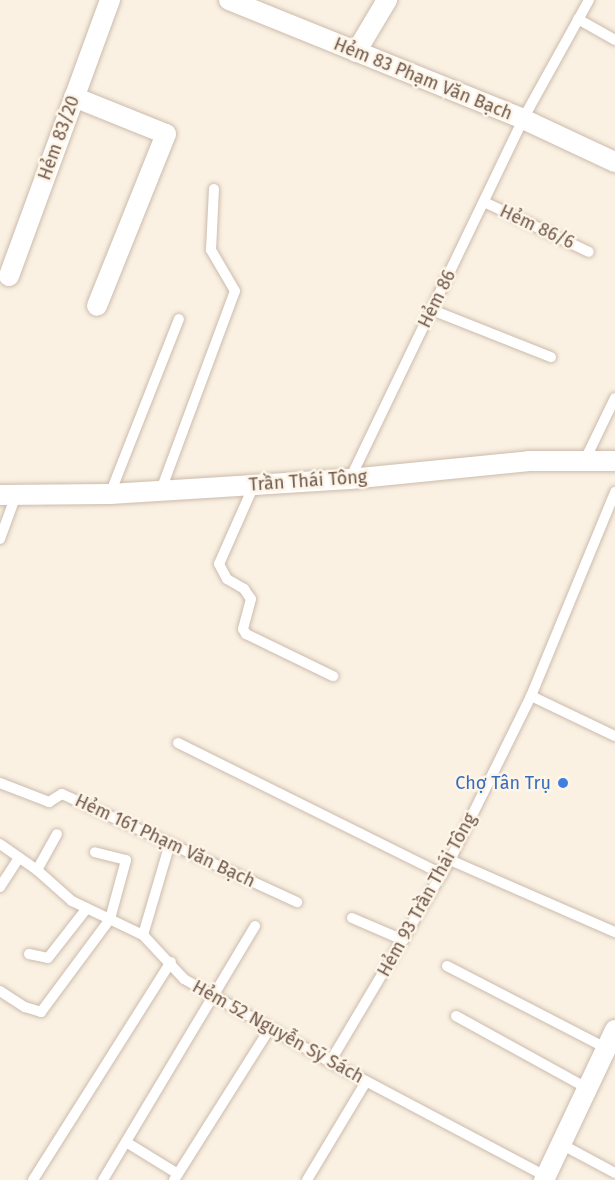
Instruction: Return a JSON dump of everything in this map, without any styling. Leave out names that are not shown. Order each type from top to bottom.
[{"type":"street","name":"Hẻm 83/20","points":[[9,276],[110,0]]},
{"type":"street","points":[[356,52],[387,0]]},
{"type":"street","name":"Hẻm 83 Phạm Văn Bạch","points":[[234,1],[523,119],[615,162]]},
{"type":"street","points":[[74,97],[166,134],[96,306]]},
{"type":"street","name":"Trần Thái Tông","points":[[8,495],[110,494],[350,479],[530,461],[615,461]]},
{"type":"street","points":[[545,1178],[615,1030]]},
{"type":"lane","name":"Hẻm 86","points":[[350,479],[523,119],[589,0]]},
{"type":"lane","points":[[578,20],[615,40]]},
{"type":"lane","points":[[160,490],[235,291],[211,250],[214,189]]},
{"type":"lane","name":"Hẻm 86/6","points":[[484,202],[590,252]]},
{"type":"lane","points":[[432,310],[551,357]]},
{"type":"lane","points":[[110,494],[179,319]]},
{"type":"lane","points":[[584,462],[615,398]]},
{"type":"lane","points":[[254,485],[219,564],[227,579],[244,589],[251,599],[243,629],[253,638],[333,676]]},
{"type":"lane","name":"Hẻm 93 Trần Thái Tông","points":[[330,1062],[450,860],[531,696],[615,492]]},
{"type":"lane","points":[[0,539],[8,495]]},
{"type":"lane","points":[[531,696],[615,736]]},
{"type":"lane","points":[[178,743],[442,873]]},
{"type":"lane","name":"Hẻm 161 Phạm Văn Bạch","points":[[0,783],[49,802],[62,794],[297,902]]},
{"type":"lane","points":[[37,870],[57,834]]},
{"type":"lane","points":[[143,935],[170,843]]},
{"type":"lane","name":"Hẻm 52 Nguyễn Sỹ Sách","points":[[0,844],[37,870],[72,901],[143,935],[171,962],[184,979],[366,1082],[545,1178]]},
{"type":"lane","points":[[0,991],[25,1007],[41,1012],[110,919],[126,860],[95,852]]},
{"type":"lane","points":[[0,887],[19,858]]},
{"type":"lane","points":[[450,860],[615,932]]},
{"type":"lane","points":[[29,954],[48,958],[87,908]]},
{"type":"lane","points":[[352,918],[403,939]]},
{"type":"lane","points":[[103,1180],[255,926]]},
{"type":"lane","points":[[33,1180],[171,962]]},
{"type":"lane","points":[[447,966],[606,1048]]},
{"type":"lane","points":[[456,1016],[587,1088]]},
{"type":"lane","points":[[126,1142],[176,1177],[270,1028]]},
{"type":"lane","points":[[312,1179],[366,1082]]},
{"type":"lane","points":[[561,1144],[615,1173]]},
{"type":"place","name":"Chợ Tân Trụ","points":[[563,783]]}]
